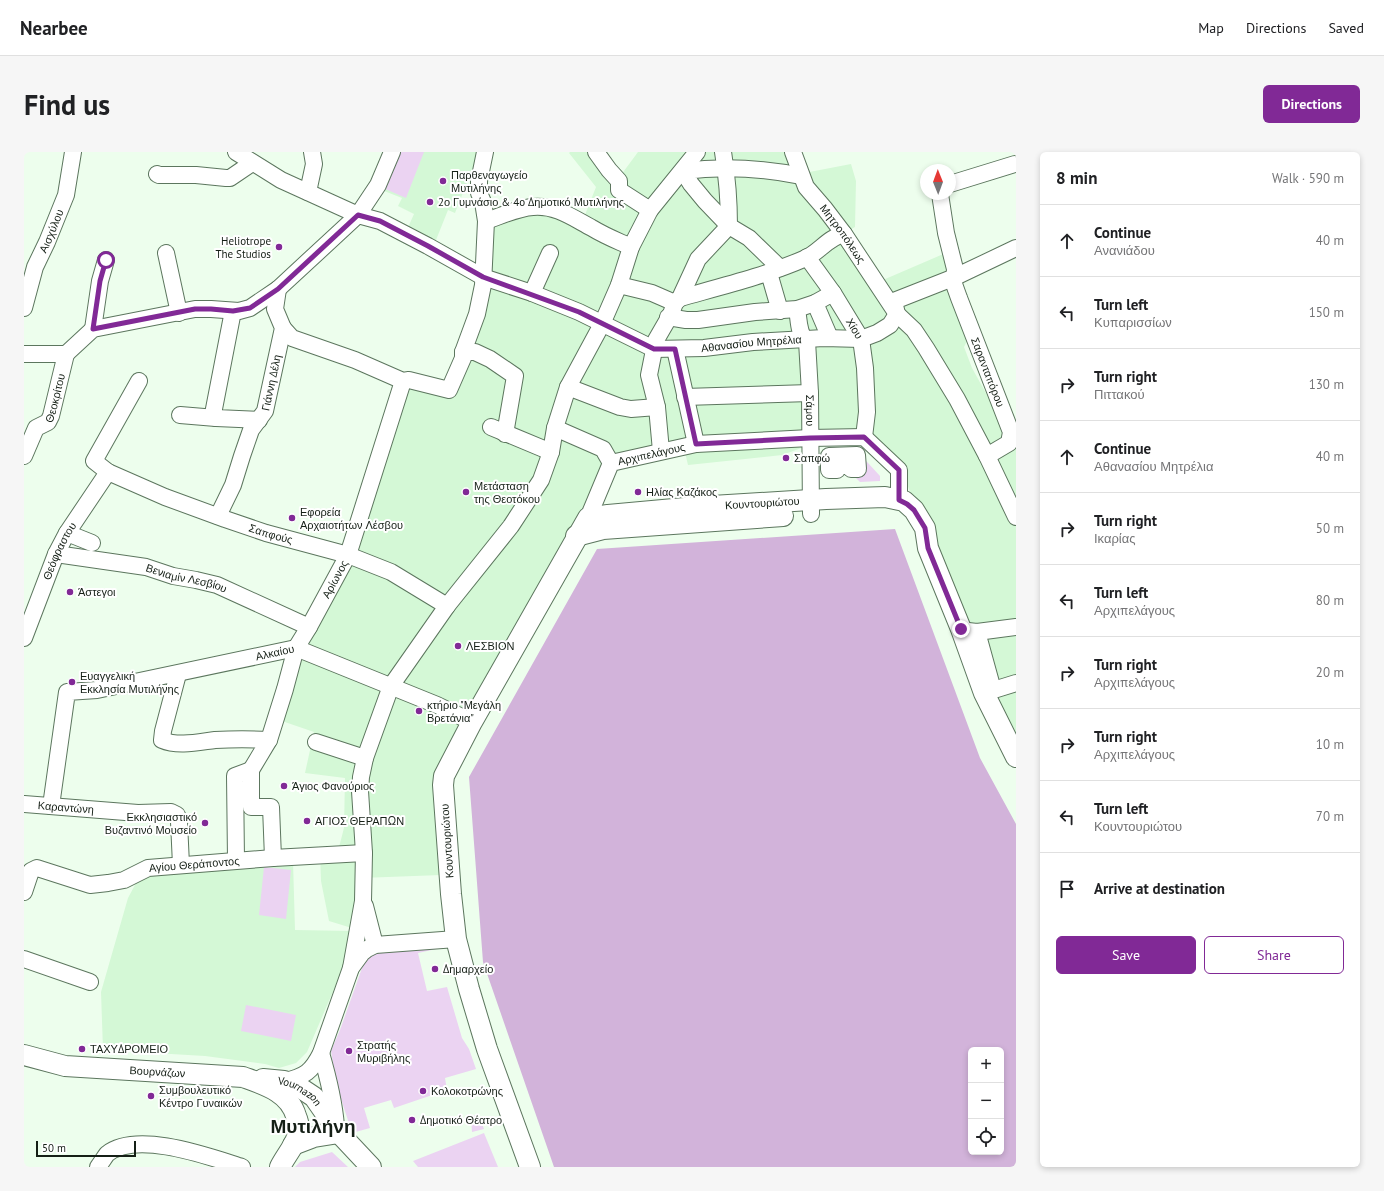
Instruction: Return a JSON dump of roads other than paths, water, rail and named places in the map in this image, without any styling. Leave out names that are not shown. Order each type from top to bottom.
[{"type":"main road","name":"Κουντουριώτου","points":[[576,536],[604,529],[810,507],[884,497],[904,502],[912,508],[923,523],[928,548],[969,631],[988,692],[1016,757]]},
{"type":"main road","name":"Κουντουριώτου","points":[[530,1167],[487,1049],[456,939],[443,785],[444,776],[472,722],[576,536],[588,518],[608,515],[696,507],[810,507],[896,511],[910,521],[919,540],[928,548]]},
{"type":"main road","name":"Βουρνάζων","points":[[24,1055],[65,1066],[243,1077],[275,1090],[286,1090]]},
{"type":"main road","name":"Vournazon","points":[[286,1090],[296,1085],[314,1097],[337,1130]]},
{"type":"main road","points":[[280,1167],[298,1136],[299,1125],[286,1090]]},
{"type":"main road","points":[[293,1145],[337,1130],[371,1167]]},
{"type":"street","name":"Αισχύλου","points":[[24,308],[35,267],[66,195],[73,152]]},
{"type":"street","name":"Αθανασίου Μητρέλια","points":[[236,152],[281,180],[358,215],[380,221],[483,277],[532,293],[579,312],[654,349],[704,348],[753,342],[804,339],[861,339],[877,333],[890,325],[897,314]]},
{"type":"street","points":[[24,354],[66,354],[93,329],[203,308],[233,311],[250,308],[278,289],[358,215],[378,185],[392,152]]},
{"type":"street","points":[[278,289],[275,309],[283,328],[292,338],[355,360],[403,381],[409,380],[449,390],[463,358],[462,352],[477,314],[483,285],[486,248],[486,221],[479,188],[480,172],[485,152]]},
{"type":"street","points":[[596,152],[609,170],[619,180],[619,190],[650,210]]},
{"type":"street","points":[[286,1090],[295,1079],[310,1070],[315,1065],[321,1053],[352,968],[363,900],[364,853],[360,791],[365,758],[391,686],[447,606],[500,541],[528,502],[541,480],[551,452],[555,428],[568,387],[602,324],[619,285],[631,247],[650,210],[697,152]]},
{"type":"street","points":[[661,451],[657,407],[648,375],[656,340],[701,256],[729,226],[726,168],[723,152]]},
{"type":"street","name":"Μητροπόλεως","points":[[793,152],[806,187],[844,234],[897,314],[914,330],[926,348],[957,399],[987,456],[1016,517]]},
{"type":"street","points":[[308,192],[314,156]]},
{"type":"street","points":[[956,182],[1016,161]]},
{"type":"street","points":[[157,174],[230,178],[252,163]]},
{"type":"street","points":[[683,171],[749,168],[801,176]]},
{"type":"street","points":[[683,171],[705,201],[729,226],[748,238],[774,271],[780,311]]},
{"type":"street","name":"Σαρανταπόρου","points":[[941,200],[946,233],[955,269],[954,284],[1011,432],[1009,443],[987,456]]},
{"type":"street","points":[[486,221],[531,207],[546,207],[560,210],[631,247]]},
{"type":"street","points":[[674,306],[774,271],[807,257],[838,235],[844,234]]},
{"type":"street","points":[[897,314],[894,301],[955,277],[1016,248]]},
{"type":"street","points":[[166,253],[179,312]]},
{"type":"street","points":[[532,293],[550,253]]},
{"type":"street","name":"Χίου","points":[[807,257],[833,293],[861,339],[865,368],[867,412],[864,437]]},
{"type":"street","points":[[93,329],[100,281],[106,260]]},
{"type":"street","points":[[619,285],[652,293],[674,306],[686,320],[698,320],[755,312],[797,310],[815,303],[833,293]]},
{"type":"street","points":[[815,303],[830,338]]},
{"type":"street","name":"Σάμου","points":[[797,310],[800,330],[804,339],[807,341],[810,393],[810,507]]},
{"type":"street","points":[[216,418],[213,414],[213,409],[233,311]]},
{"type":"street","name":"Γιάννη Δέλη","points":[[218,516],[233,485],[248,437],[253,427],[265,411],[283,328]]},
{"type":"street","points":[[675,349],[696,444]]},
{"type":"street","points":[[462,352],[475,352],[490,359],[515,376],[498,430],[551,452]]},
{"type":"street","name":"Θεοκρίτου","points":[[24,456],[36,428],[48,422],[51,416],[66,354]]},
{"type":"street","name":"Σαπφούς","points":[[139,381],[94,461],[108,472],[166,497],[225,519],[266,533],[348,555],[391,572],[447,606]]},
{"type":"street","name":"Αρίωνος","points":[[251,770],[269,740],[296,648],[348,555],[403,381]]},
{"type":"street","points":[[568,387],[620,407],[631,409],[657,407]]},
{"type":"street","points":[[685,397],[810,393]]},
{"type":"street","points":[[180,415],[259,420]]},
{"type":"street","points":[[555,428],[603,448],[611,463]]},
{"type":"street","points":[[864,437],[899,470],[899,500]]},
{"type":"street","name":"Αρχιπελάγους","points":[[588,518],[611,463],[696,444],[810,438],[864,437]]},
{"type":"street","name":"Θεόφραστου","points":[[24,638],[56,554],[108,472]]},
{"type":"street","points":[[68,533],[92,543]]},
{"type":"street","name":"Βενιαμίν Λεσβίου","points":[[56,554],[146,567],[173,576],[217,585],[309,627]]},
{"type":"street","points":[[969,631],[1016,627]]},
{"type":"street","name":"Αλκαίου","points":[[51,806],[67,692],[97,690],[296,648],[437,705],[472,722]]},
{"type":"street","points":[[178,674],[163,731],[162,739],[165,742],[190,743],[217,740],[269,740]]},
{"type":"street","points":[[988,692],[1016,683]]},
{"type":"street","points":[[316,742],[365,758]]},
{"type":"street","points":[[236,860],[235,776],[251,770],[251,807],[271,807],[273,858]]},
{"type":"street","name":"Καραντώνη","points":[[24,804],[138,813],[171,812],[177,815],[179,822],[181,865]]},
{"type":"street","name":"Αγίου Θεράποντος","points":[[31,868],[90,885],[124,880],[148,868],[236,860],[364,853]]},
{"type":"street","points":[[24,892],[31,868]]},
{"type":"street","points":[[363,900],[376,945]]},
{"type":"street","points":[[352,968],[366,949],[376,945],[456,939]]},
{"type":"street","points":[[24,959],[90,982]]},
{"type":"street","points":[[321,1053],[329,1083],[337,1130]]},
{"type":"street","points":[[98,1167],[106,1155],[113,1151],[122,1147],[142,1144],[162,1145],[190,1151],[242,1167]]},
{"type":"place","name":"Παρθεναγωγείο Μυτιλήνης","points":[[443,181]]},
{"type":"place","name":"2ο Γυμνάσιο & 4o Δημοτικό Μυτιλήνης","points":[[430,202]]},
{"type":"place","name":"Heliotrope The Studios","points":[[279,247]]},
{"type":"place","name":"Σαπφώ","points":[[786,458]]},
{"type":"place","name":"Μετάσταση της Θεοτόκου","points":[[466,492]]},
{"type":"place","name":"Ηλίας Καζάκος","points":[[638,492]]},
{"type":"place","name":"Εφορεία Αρχαιοτήτων Λέσβου","points":[[292,518]]},
{"type":"place","name":"Άστεγοι","points":[[70,592]]},
{"type":"place","name":"ΛΕΣΒΙΟΝ","points":[[458,646]]},
{"type":"place","name":"Ευαγγελική Εκκλησία Μυτιλήνης","points":[[72,682]]},
{"type":"place","name":"κτήριο \"Μεγάλη Βρετάνια\"","points":[[419,711]]},
{"type":"place","name":"Άγιος Φανούριος","points":[[284,786]]},
{"type":"place","name":"ΑΓΙΟΣ ΘΕΡΑΠΩΝ","points":[[307,821]]},
{"type":"place","name":"Εκκλησιαστικό Βυζαντινό Μουσείο","points":[[205,823]]},
{"type":"place","name":"Δημαρχείο","points":[[435,969]]},
{"type":"place","name":"ΤΑΧΥΔΡΟΜΕΙΟ","points":[[82,1049]]},
{"type":"place","name":"Στρατής Μυριβήλης","points":[[349,1051]]},
{"type":"place","name":"Κολοκοτρώνης","points":[[423,1091]]},
{"type":"place","name":"Συμβουλευτικό Κέντρο Γυναικών","points":[[151,1096]]},
{"type":"place","name":"Δημοτικό Θέατρο","points":[[412,1120]]},
{"type":"district","name":"Μυτιλήνη","points":[[313,1126]]}]
